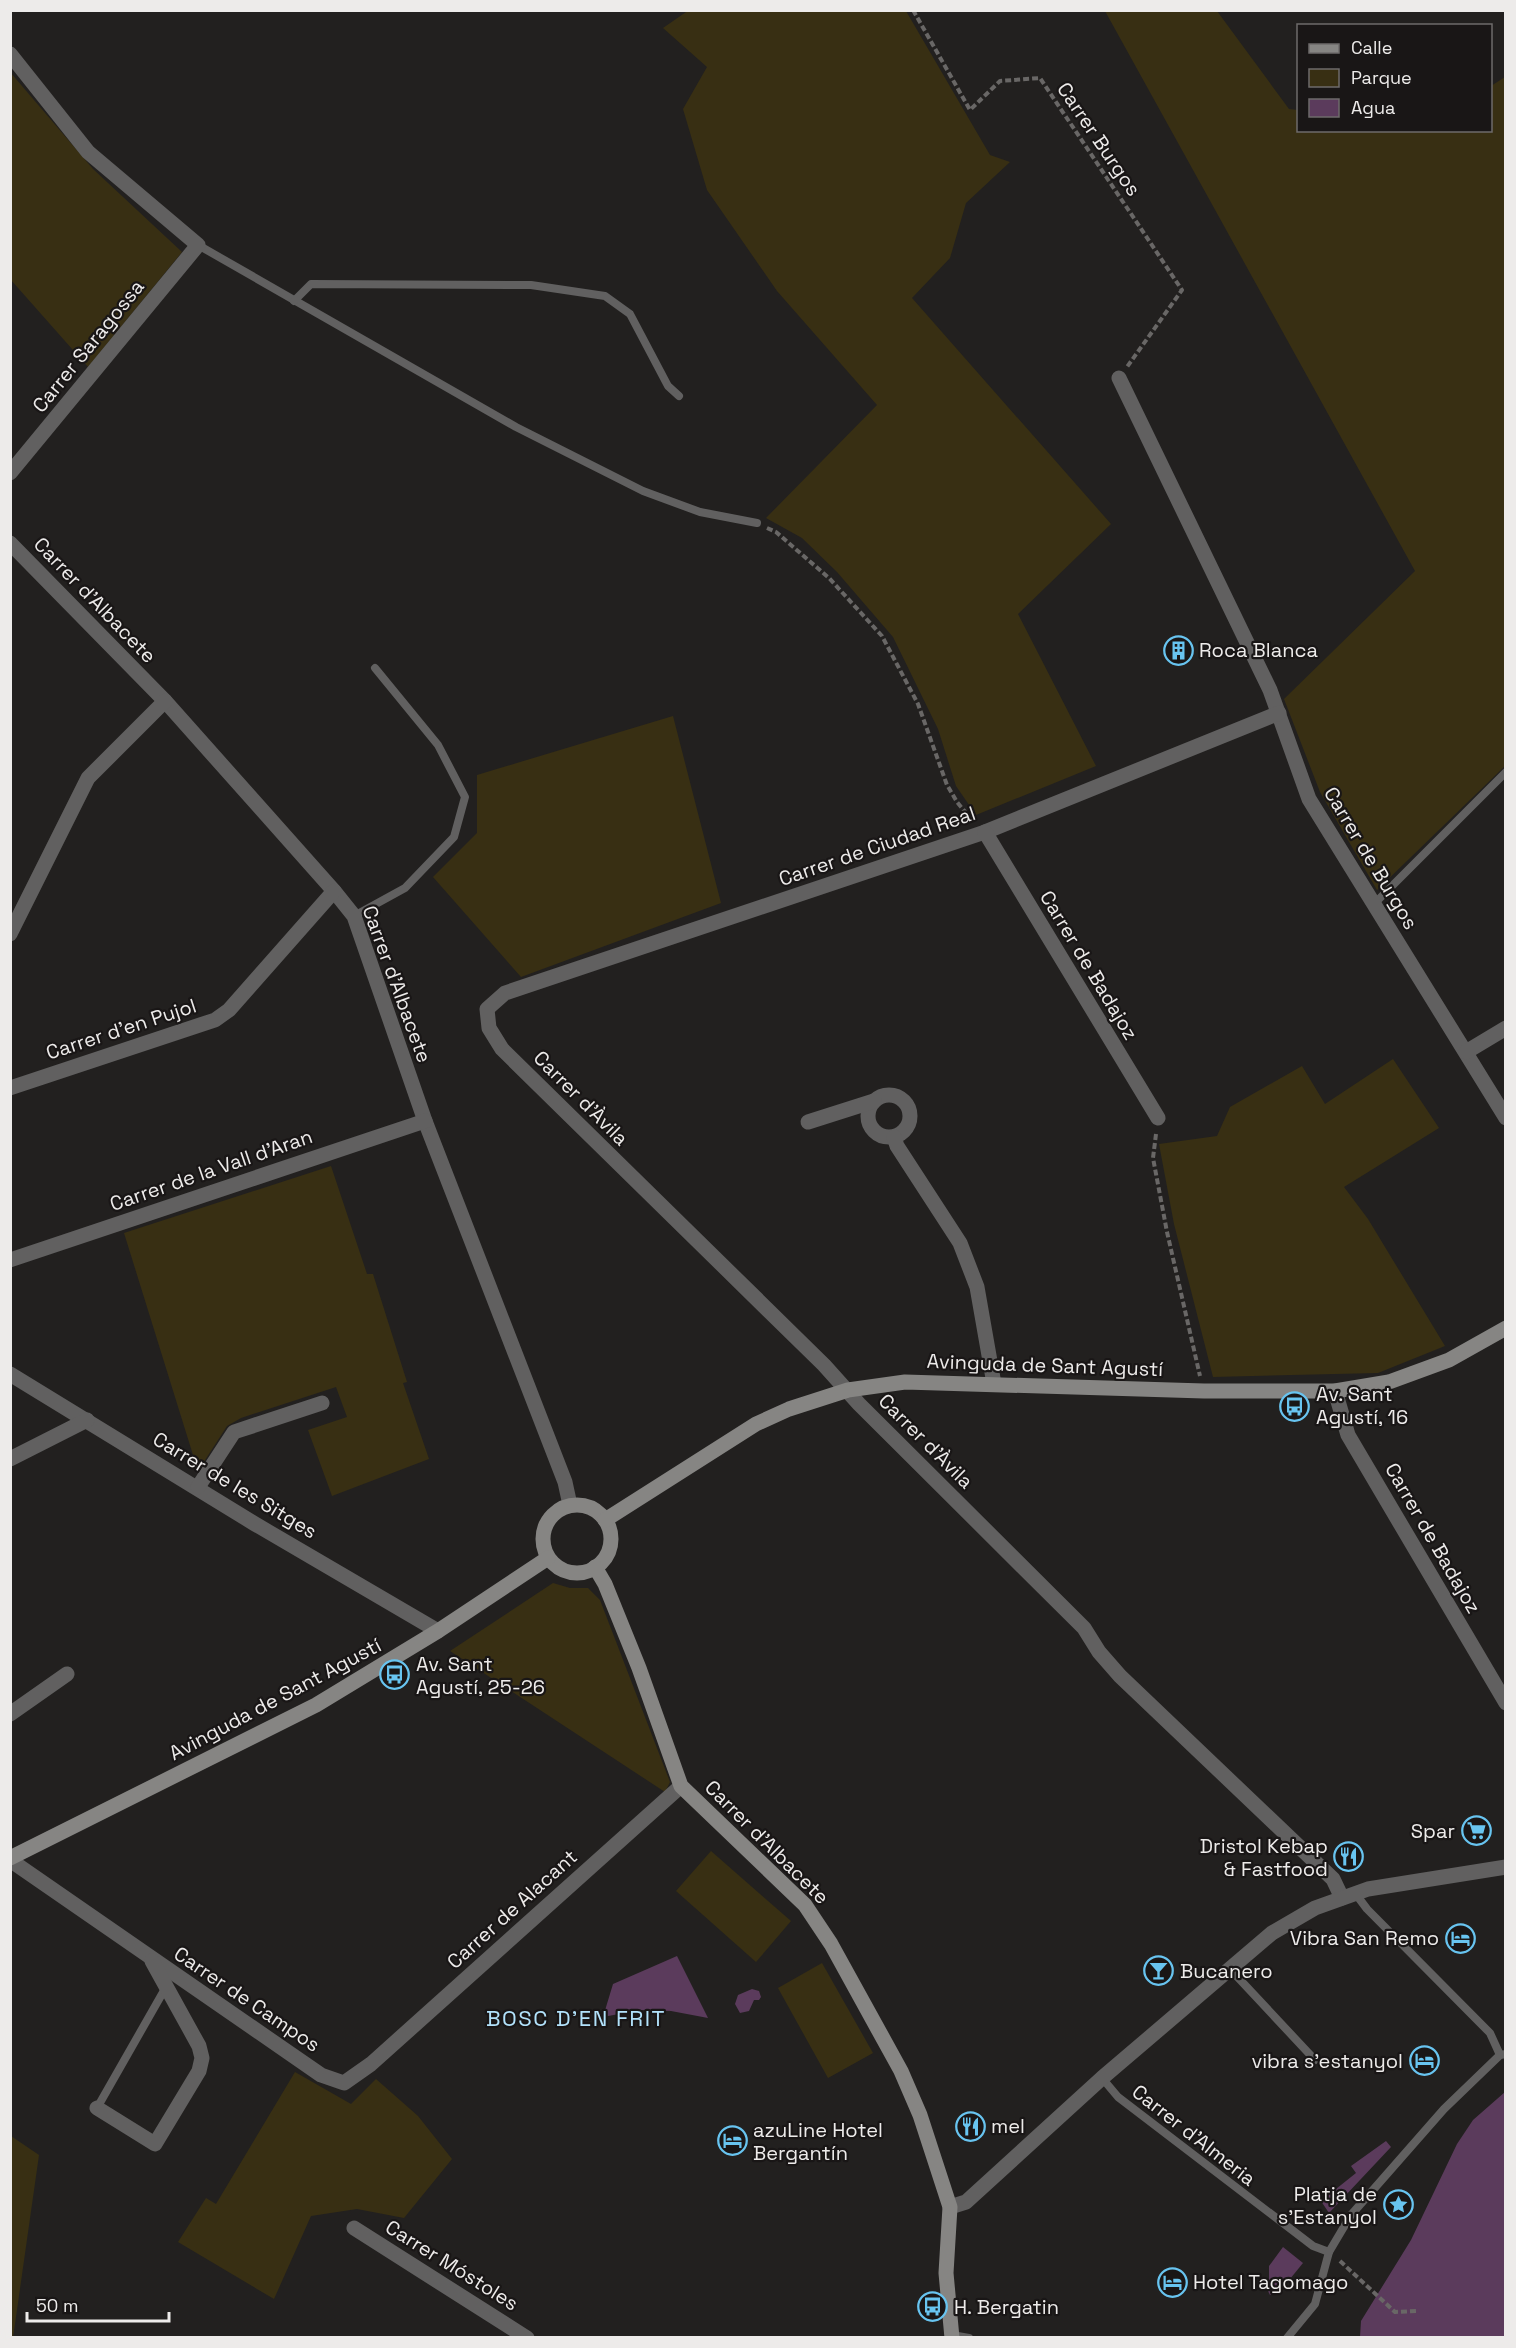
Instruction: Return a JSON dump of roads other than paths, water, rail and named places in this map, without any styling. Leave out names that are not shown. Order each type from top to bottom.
[{"type":"street","points":[[10,54],[88,152],[198,245]]},
{"type":"street","name":"Carrer Saragossa","points":[[10,473],[198,245]]},
{"type":"street","name":"Carrer de Burgos","points":[[1119,378],[1279,713],[1309,799],[1506,1118]]},
{"type":"street","name":"Carrer d'Albacete","points":[[10,543],[165,701],[354,916],[425,1121],[565,1482],[570,1505]]},
{"type":"street","points":[[10,934],[88,778],[165,701]]},
{"type":"street","name":"Carrer de Ciudad Real","points":[[487,1009],[506,993],[985,832],[1279,713]]},
{"type":"street","name":"Carrer de Badajoz","points":[[985,832],[1158,1118]]},
{"type":"street","name":"Carrer d'en Pujol","points":[[10,1088],[198,1028],[215,1020],[229,1010],[334,891]]},
{"type":"street","name":"Carrer d'Àvila","points":[[487,1009],[489,1028],[502,1049],[848,1390],[859,1404],[1084,1628],[1099,1652],[1120,1676],[1349,1896]]},
{"type":"street","points":[[1466,1052],[1506,1028]]},
{"type":"street","points":[[808,1122],[886,1095],[894,1095],[906,1102],[909,1109],[909,1123],[906,1129],[894,1137],[881,1135],[871,1126],[868,1114],[874,1101]]},
{"type":"street","name":"Carrer de la Vall d'Aran","points":[[10,1260],[425,1121]]},
{"type":"street","points":[[894,1137],[897,1146],[960,1243],[977,1287],[993,1384]]},
{"type":"street","name":"Avinguda de Sant Agustí","points":[[605,1520],[756,1424],[789,1409],[848,1390],[905,1382],[1204,1391],[1335,1391],[1389,1383],[1449,1360],[1506,1328]]},
{"type":"street","name":"Carrer de les Sitges","points":[[10,1374],[265,1530],[438,1631]]},
{"type":"street","name":"Carrer de Badajoz","points":[[1335,1391],[1348,1435],[1506,1703]]},
{"type":"street","points":[[198,1488],[234,1432],[322,1403]]},
{"type":"street","points":[[10,1459],[87,1420]]},
{"type":"street","points":[[570,1505],[590,1507],[605,1520],[609,1528],[610,1545],[602,1561],[595,1567],[583,1572],[570,1572],[558,1567],[549,1558],[543,1546],[545,1526],[558,1510],[570,1505]]},
{"type":"street","name":"Avinguda de Sant Agustí","points":[[10,1859],[316,1705],[438,1631],[549,1558]]},
{"type":"street","name":"Carrer d'Albacete","points":[[595,1567],[605,1584],[639,1668],[681,1786],[805,1905],[831,1944],[901,2071],[920,2115],[950,2207]]},
{"type":"street","points":[[10,1714],[67,1674]]},
{"type":"street","name":"Carrer de Alacant","points":[[321,2074],[344,2083],[371,2064],[681,1786]]},
{"type":"street","name":"Carrer de Campos","points":[[10,1859],[150,1958],[321,2074]]},
{"type":"street","points":[[952,2336],[946,2273],[950,2207],[966,2202],[1102,2078],[1272,1933],[1315,1908],[1368,1889],[1506,1867]]},
{"type":"street","name":"Carrer de Campos","points":[[97,2108],[155,2144],[199,2071],[202,2058],[200,2046],[150,1958]]},
{"type":"street","name":"Carrer Móstoles","points":[[354,2228],[527,2337]]},
{"type":"lane","points":[[198,245],[516,427],[643,491],[700,512],[757,523]]},
{"type":"lane","points":[[294,301],[311,284],[531,285],[605,297],[630,314],[668,386],[679,396]]},
{"type":"lane","points":[[354,916],[405,888],[454,837],[465,797],[438,745],[375,668]]},
{"type":"lane","points":[[1374,904],[1506,772]]},
{"type":"lane","name":"Carrer d'Àvila","points":[[1349,1896],[1367,1909],[1490,2033],[1503,2055]]},
{"type":"lane","points":[[1230,1969],[1315,2060]]},
{"type":"lane","name":"Carrer de Campos","points":[[97,2108],[166,1987]]},
{"type":"lane","points":[[1287,2337],[1315,2304],[1329,2252],[1351,2215],[1444,2109],[1503,2055]]},
{"type":"lane","name":"Carrer d'Almeria","points":[[1102,2078],[1118,2097],[1254,2203],[1313,2246],[1329,2252]]},
{"type":"lane","points":[[952,2336],[969,2337]]},
{"type":"water","points":[[677,1956],[708,2018],[671,2011],[640,2010],[603,2017],[613,1984]]},
{"type":"water","points":[[752,1989],[759,1991],[761,1997],[759,2000],[754,2000],[749,2011],[740,2013],[735,2004],[738,1995]]},
{"type":"water","points":[[1505,2092],[1505,2337],[1360,2337],[1361,2321],[1411,2240],[1457,2144],[1473,2120]]},
{"type":"water","points":[[1386,2141],[1391,2147],[1329,2213],[1321,2201],[1356,2173],[1351,2166]]},
{"type":"water","points":[[1283,2247],[1303,2263],[1277,2295],[1270,2295],[1266,2287],[1269,2283],[1269,2266]]},
{"type":"place","name":"Roca Blanca","points":[[1178,650]]},
{"type":"place","name":"Av. Sant Agustí, 16","points":[[1295,1406]]},
{"type":"place","name":"Av. Sant Agustí, 25-26","points":[[395,1675]]},
{"type":"place","name":"Spar","points":[[1476,1831]]},
{"type":"place","name":"Dristol Kebap & Fastfood","points":[[1349,1857]]},
{"type":"place","name":"Vibra San Remo","points":[[1460,1938]]},
{"type":"place","name":"Bucanero","points":[[1159,1971]]},
{"type":"place","name":"vibra s'estanyol","points":[[1424,2061]]},
{"type":"place","name":"mel","points":[[970,2126]]},
{"type":"place","name":"azuLine Hotel Bergantín","points":[[732,2141]]},
{"type":"place","name":"Platja de s'Estanyol","points":[[1398,2205]]},
{"type":"place","name":"Hotel Tagomago","points":[[1172,2282]]},
{"type":"place","name":"H. Bergatin","points":[[933,2307]]},
{"type":"district","name":"BOSC D'EN FRIT","points":[[576,2018]]}]
